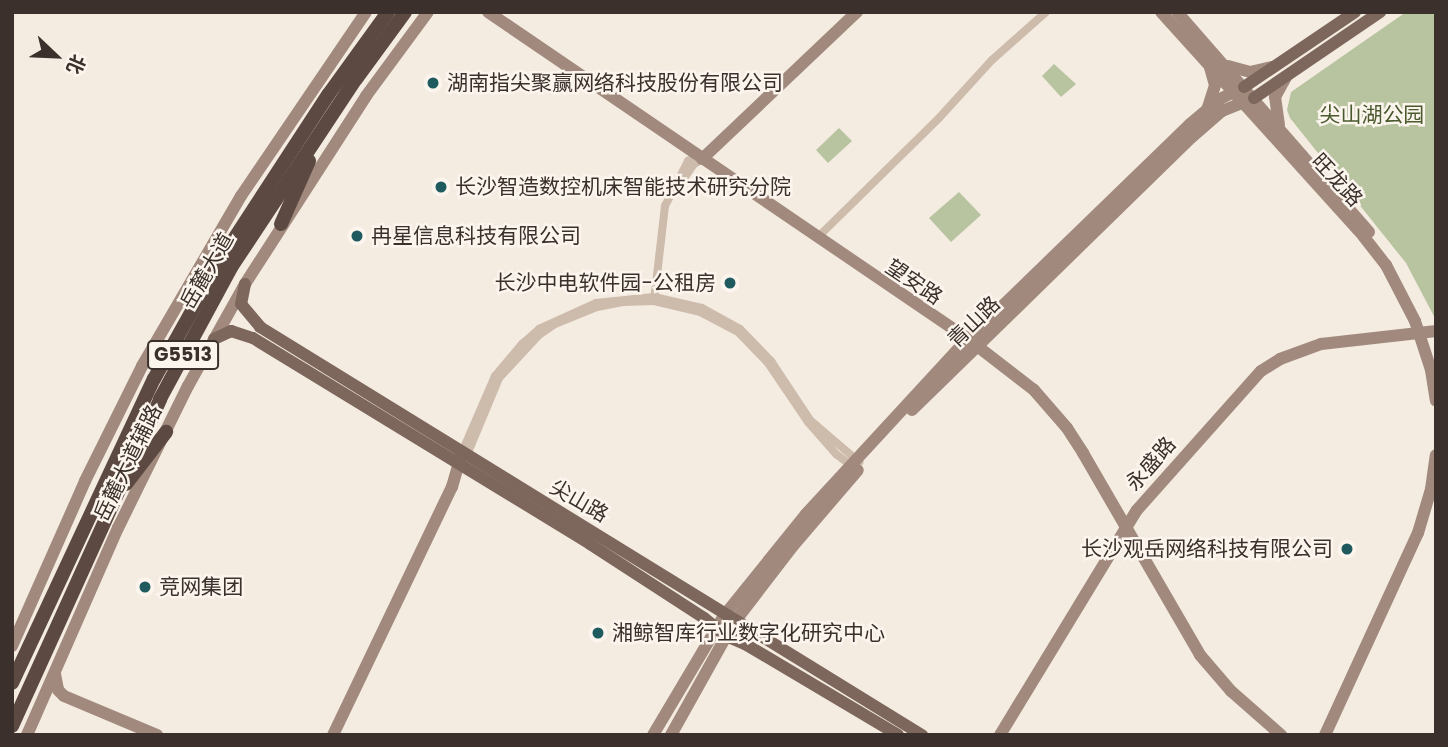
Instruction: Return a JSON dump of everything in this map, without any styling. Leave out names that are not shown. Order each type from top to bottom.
[{"type":"highway","points":[[356,54],[379,12]]},
{"type":"highway","name":"岳麓大道","points":[[12,683],[164,360],[238,231],[356,54],[388,12]]},
{"type":"highway","name":"岳麓大道","points":[[12,726],[108,507],[160,400],[232,266],[325,125],[405,12]]},
{"type":"highway","points":[[281,224],[325,125]]},
{"type":"highway","points":[[108,507],[166,432]]},
{"type":"main road","name":"岳麓大道辅路","points":[[12,646],[85,481],[142,366],[241,196],[366,12]]},
{"type":"main road","name":"岳麓大道辅路","points":[[27,735],[118,528],[244,284],[281,224],[391,61],[428,12]]},
{"type":"main road","name":"望安路","points":[[488,12],[973,341],[1034,390],[1059,418],[1083,453],[1200,655],[1231,691],[1281,735]]},
{"type":"main road","name":"望安路","points":[[495,12],[701,157]]},
{"type":"main road","points":[[701,157],[854,12]]},
{"type":"main road","name":"旺龙路","points":[[1161,12],[1213,60]]},
{"type":"main road","name":"旺龙路","points":[[1177,12],[1213,60],[1249,101],[1281,129],[1388,254],[1407,285],[1436,358]]},
{"type":"main road","name":"青山路","points":[[653,735],[732,615],[792,547],[856,465],[973,341],[1206,117],[1239,89],[1355,12]]},
{"type":"main road","name":"青山路","points":[[1206,117],[1249,101],[1380,12]]},
{"type":"main road","points":[[1260,123],[1229,113],[1206,117],[1214,85],[1213,60],[1250,72],[1278,64]]},
{"type":"main road","points":[[1281,129],[1275,114],[1275,97],[1287,76]]},
{"type":"main road","name":"旺龙路","points":[[1249,101],[1260,123],[1376,252],[1396,281],[1428,334],[1436,401]]},
{"type":"main road","name":"尖山路","points":[[244,284],[241,304],[260,327],[704,618],[721,632],[898,735]]},
{"type":"main road","name":"尖山路","points":[[214,340],[226,331],[246,334],[732,615],[922,735]]},
{"type":"main road","name":"永盛路","points":[[1002,735],[1127,528],[1156,486],[1243,389],[1280,359],[1321,344],[1428,334]]},
{"type":"main road","points":[[1325,735],[1418,533],[1431,489],[1436,455]]},
{"type":"main road","points":[[335,735],[463,460]]},
{"type":"main road","points":[[1334,735],[1423,541],[1436,498]]},
{"type":"main road","name":"望安路","points":[[1127,528],[1204,653],[1234,688],[1287,735]]},
{"type":"main road","name":"青山路","points":[[671,735],[721,632]]},
{"type":"main road","points":[[55,671],[58,690],[64,696],[157,735]]},
{"type":"main road","points":[[37,712],[50,699],[59,698],[149,735]]},
{"type":"street","points":[[817,236],[939,118],[992,60],[1044,12]]},
{"type":"street","points":[[656,299],[665,206],[688,161],[701,157]]},
{"type":"street","points":[[463,460],[499,379],[539,335],[555,324],[597,307],[656,299],[702,308],[740,329],[771,360],[810,420],[856,465]]},
{"type":"green space","name":"尖山湖公园","points":[[1406,12],[1436,12],[1436,320],[1406,263],[1290,118],[1287,110],[1291,92]]},
{"type":"green space","points":[[1054,64],[1076,84],[1061,97],[1042,76]]},
{"type":"green space","points":[[839,128],[852,141],[828,163],[816,150]]},
{"type":"green space","points":[[959,192],[981,215],[951,242],[929,218]]},
{"type":"place","name":"湖南指尖聚赢网络科技股份有限公司","points":[[433,83]]},
{"type":"place","name":"长沙智造数控机床智能技术研究分院","points":[[441,187]]},
{"type":"place","name":"冉星信息科技有限公司","points":[[357,236]]},
{"type":"place","name":"长沙中电软件园-公租房","points":[[730,283]]},
{"type":"place","name":"长沙观岳网络科技有限公司","points":[[1347,549]]},
{"type":"place","name":"竞网集团","points":[[145,587]]},
{"type":"place","name":"湘鲸智库行业数字化研究中心","points":[[598,633]]}]
